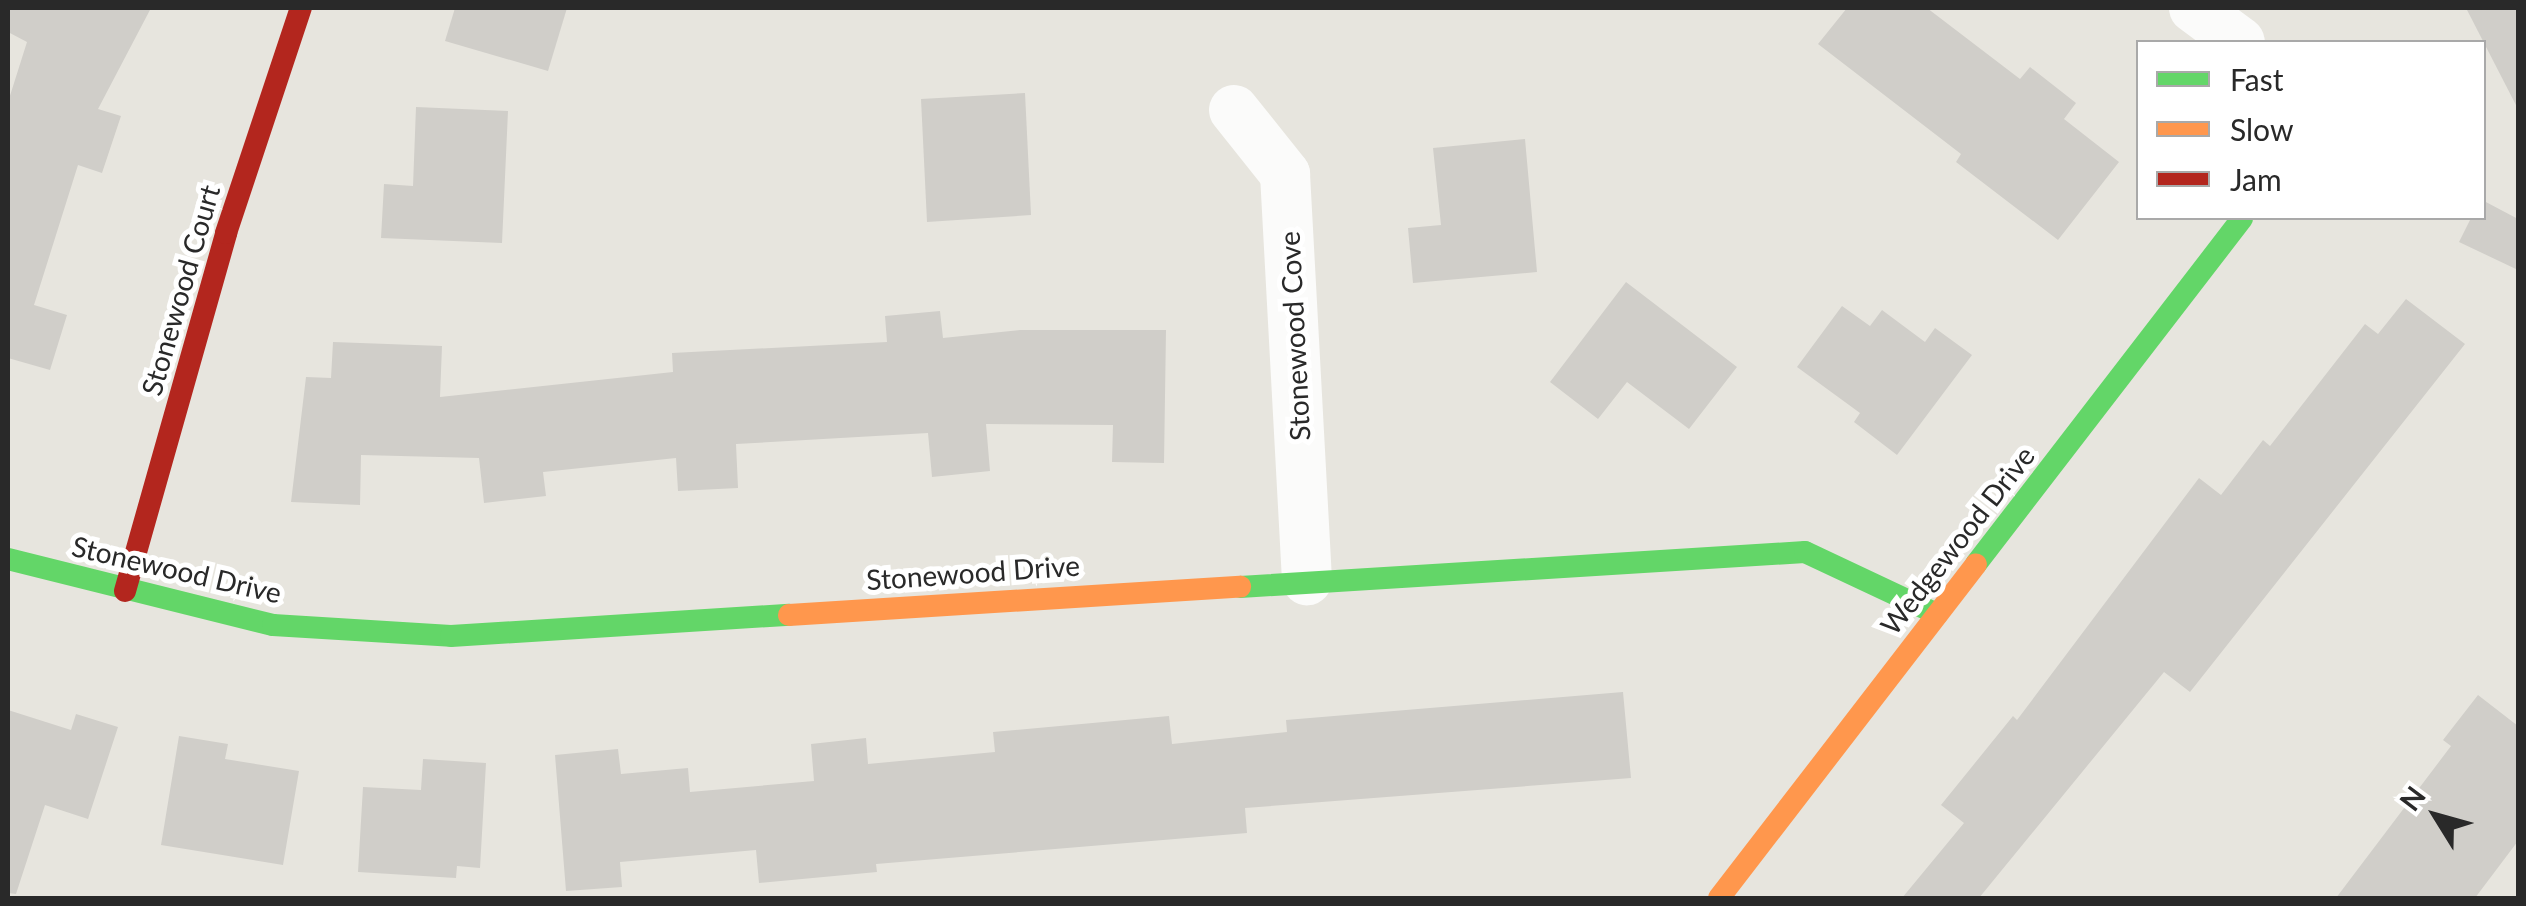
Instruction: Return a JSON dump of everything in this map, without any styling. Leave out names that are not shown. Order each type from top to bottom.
[{"type":"street","name":"Stonewood Court","points":[[126,591],[226,233],[301,8]]},
{"type":"street","points":[[2194,8],[2237,40]]},
{"type":"street","name":"Stonewood Cove","points":[[1234,110],[1286,174],[1307,580]]},
{"type":"street","name":"Wedgewood Drive","points":[[1720,898],[2240,220]]},
{"type":"street","name":"Stonewood Drive","points":[[8,558],[126,591],[273,625],[451,636],[1805,552],[1937,614]]},
{"type":"building","points":[[8,8],[151,8],[98,109],[121,116],[102,173],[78,165],[34,305],[67,315],[50,370],[8,358],[8,102],[27,42],[8,32]]},
{"type":"building","points":[[455,8],[567,8],[548,71],[445,41]]},
{"type":"building","points":[[1847,8],[1927,8],[2020,79],[2030,67],[2076,103],[2064,119],[2119,162],[2058,240],[1956,162],[1961,154],[1818,44]]},
{"type":"building","points":[[2466,8],[2518,8],[2518,109],[2486,40]]},
{"type":"building","points":[[1025,93],[1031,215],[927,222],[921,99]]},
{"type":"building","points":[[416,107],[508,111],[502,243],[381,238],[384,184],[413,186]]},
{"type":"building","points":[[1525,139],[1537,272],[1413,283],[1408,228],[1441,225],[1433,148]]},
{"type":"building","points":[[2486,202],[2518,219],[2518,270],[2459,242],[2470,220],[2486,220]]},
{"type":"building","points":[[1626,282],[1737,367],[1689,429],[1627,382],[1598,419],[1550,382]]},
{"type":"building","points":[[2406,299],[2465,344],[2190,692],[2164,672],[1979,898],[1902,898],[1964,823],[1941,805],[2013,716],[2017,720],[2199,478],[2221,495],[2263,440],[2270,446],[2365,324],[2378,334]]},
{"type":"building","points":[[1842,306],[1870,326],[1882,310],[1925,342],[1935,328],[1972,355],[1897,455],[1854,422],[1860,413],[1797,367]]},
{"type":"building","points":[[940,311],[943,338],[1020,330],[1166,330],[1164,463],[1112,462],[1113,425],[986,424],[990,471],[932,477],[928,433],[736,444],[738,488],[678,491],[676,458],[543,472],[546,496],[484,503],[479,458],[361,455],[360,505],[291,502],[306,377],[331,378],[333,342],[442,346],[440,397],[673,372],[672,353],[887,342],[885,316]]},
{"type":"building","points":[[1623,692],[1631,778],[1245,808],[1247,833],[876,864],[877,872],[759,883],[756,850],[620,862],[622,887],[566,891],[555,755],[618,749],[621,774],[688,768],[690,792],[814,781],[811,744],[866,738],[868,764],[995,752],[993,732],[1169,716],[1172,744],[1287,732],[1286,720]]},
{"type":"building","points":[[2478,695],[2518,726],[2518,841],[2475,898],[2336,898],[2451,746],[2443,740]]},
{"type":"building","points":[[8,710],[71,730],[76,714],[118,727],[88,819],[45,805],[16,894],[8,893]]},
{"type":"building","points":[[179,736],[228,744],[225,759],[299,771],[283,865],[161,845]]},
{"type":"building","points":[[423,759],[486,763],[480,868],[457,866],[456,878],[358,872],[363,787],[421,790]]},
{"type":"traffic: fast","points":[[1976,564],[2240,220]]},
{"type":"traffic: fast","points":[[1240,587],[1805,552],[1937,614]]},
{"type":"traffic: fast","points":[[8,559],[273,625],[451,636],[789,615]]},
{"type":"traffic: slow","points":[[1719,898],[1976,564]]},
{"type":"traffic: slow","points":[[789,615],[1240,587]]},
{"type":"traffic: jam","points":[[125,591],[226,233],[301,8]]}]
